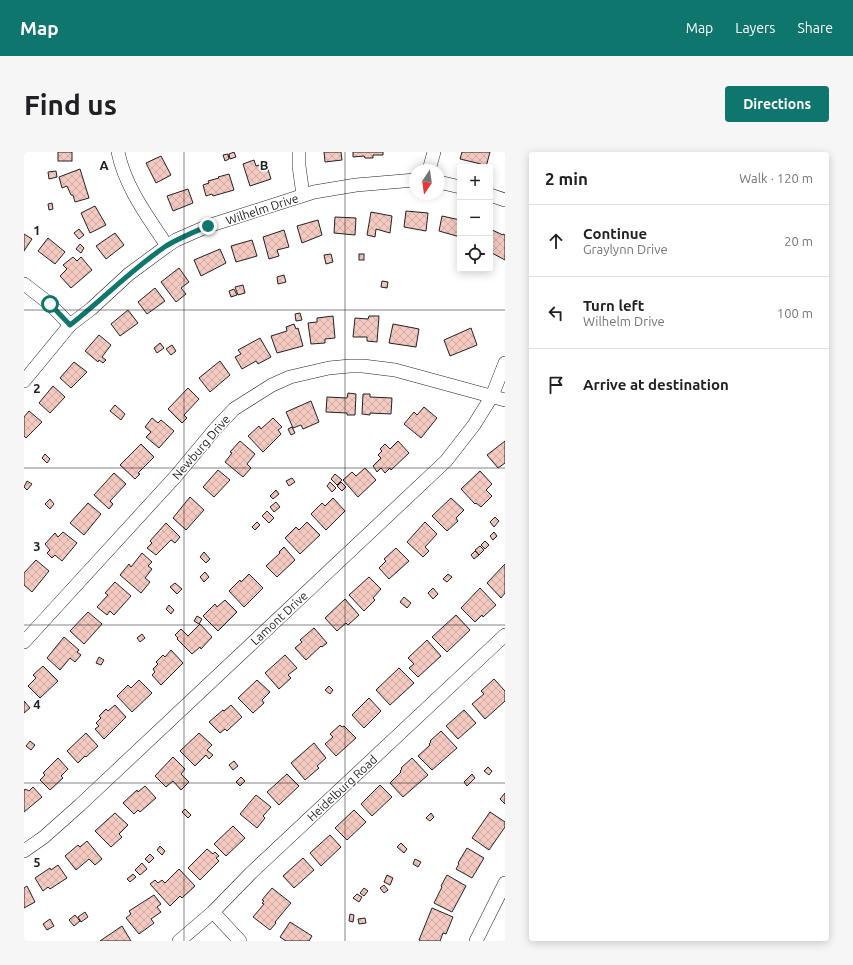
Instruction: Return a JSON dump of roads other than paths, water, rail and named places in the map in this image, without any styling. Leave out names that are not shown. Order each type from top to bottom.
[{"type":"street","points":[[118,152],[120,161],[137,201],[167,246]]},
{"type":"street","points":[[299,152],[299,166],[303,195]]},
{"type":"street","points":[[431,164],[434,152]]},
{"type":"street","name":"Wilhelm Drive","points":[[24,381],[70,325],[91,309],[129,274],[167,246],[208,226],[303,195],[356,185],[409,181]]},
{"type":"street","points":[[445,183],[457,186]]},
{"type":"street","points":[[493,196],[505,200]]},
{"type":"street","points":[[24,284],[50,304],[70,325]]},
{"type":"street","name":"Lamont Drive","points":[[24,851],[44,837],[80,805],[446,461],[474,425],[492,396],[505,363]]},
{"type":"street","name":"Newburg Drive","points":[[24,642],[176,476],[234,409],[272,385],[290,377],[329,368],[363,366],[394,370],[505,400]]},
{"type":"street","name":"Heidelburg Road","points":[[179,941],[213,912],[251,873],[505,635]]},
{"type":"street","points":[[476,941],[505,883]]},
{"type":"street","points":[[213,912],[240,941]]}]
